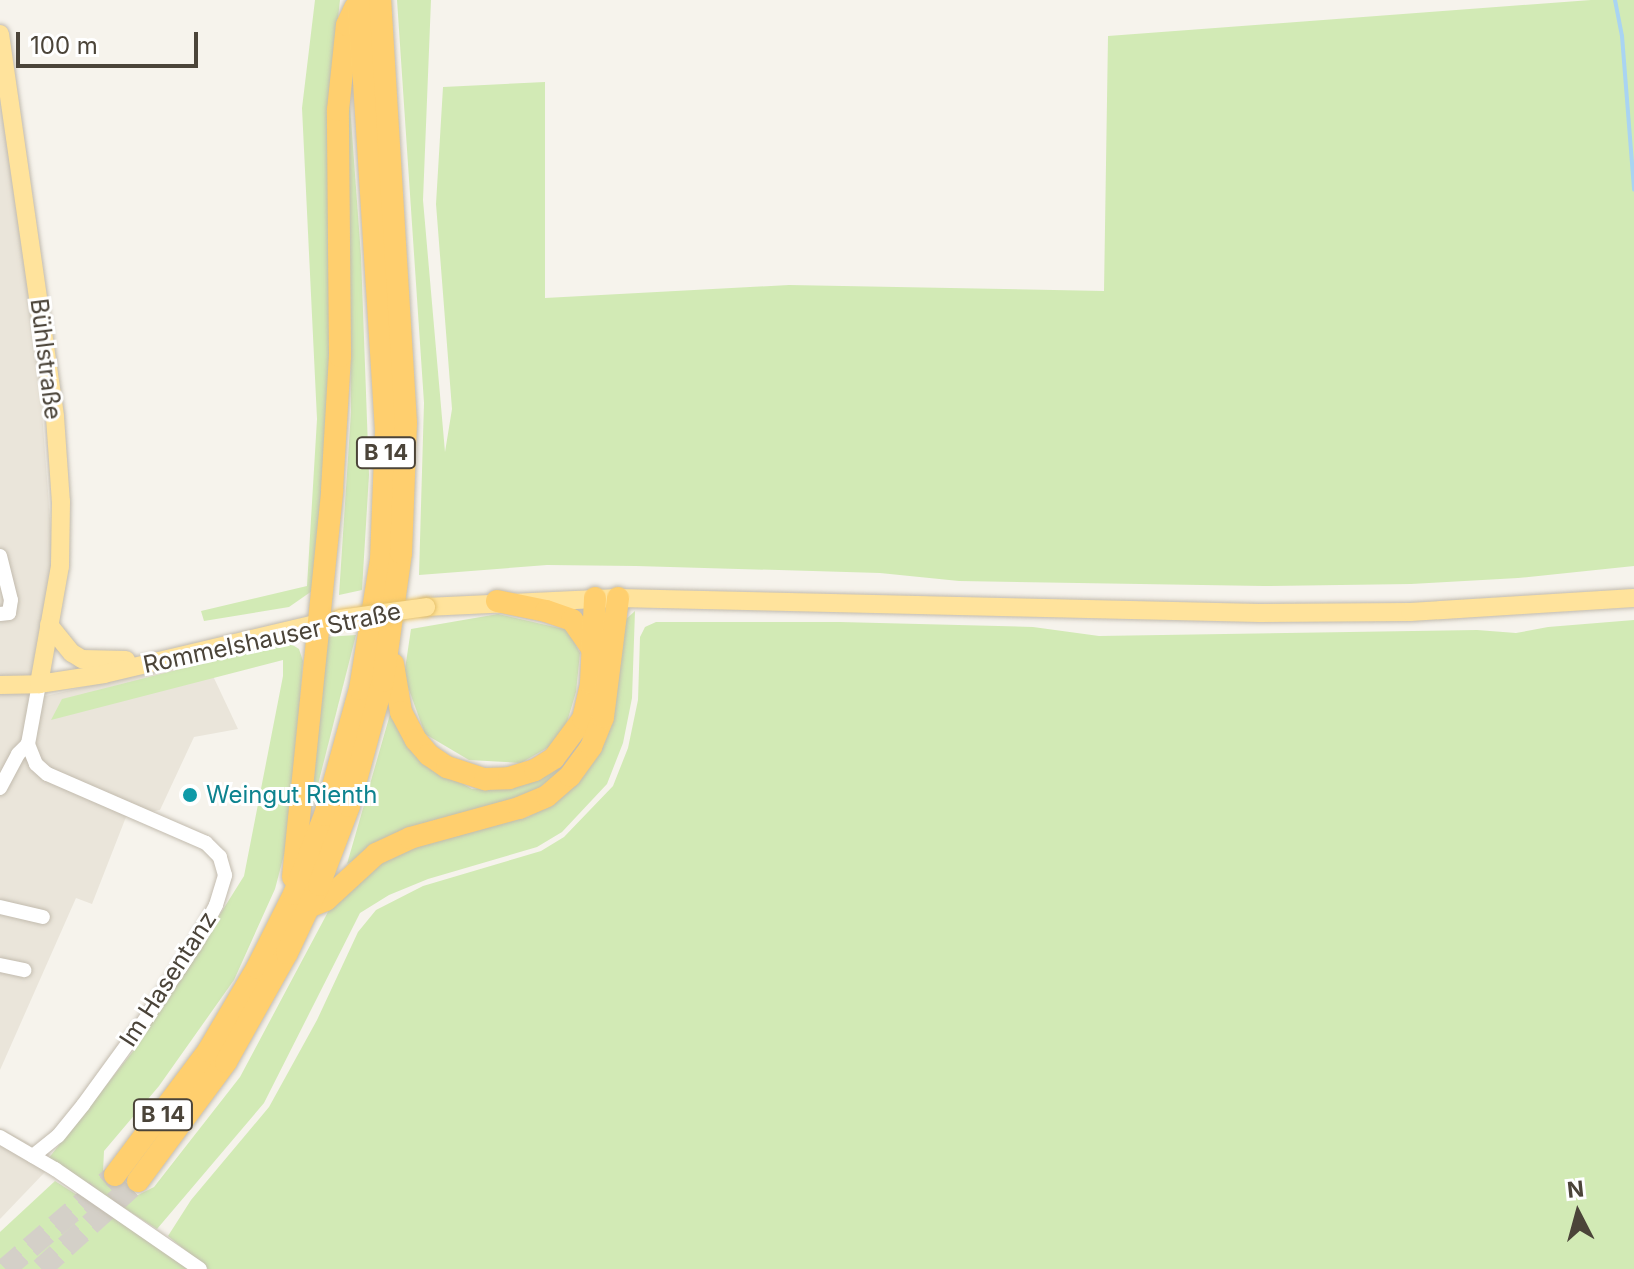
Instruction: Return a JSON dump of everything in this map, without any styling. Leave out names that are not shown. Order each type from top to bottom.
[{"type":"highway","points":[[359,0],[347,25],[338,110],[340,356],[332,490],[317,623],[303,803],[292,866],[302,900],[326,900],[376,854],[410,838],[519,808],[547,796],[570,776],[591,747],[603,717],[618,598]]},
{"type":"highway","name":"B 14","points":[[115,1175],[174,1100],[222,1030],[302,900],[353,720],[372,627],[383,529],[386,431],[383,342],[359,0]]},
{"type":"highway","name":"B 14","points":[[138,1181],[226,1062],[359,775],[389,646],[404,521],[406,408],[380,0]]},
{"type":"highway","name":"B 14","points":[[389,646],[401,712],[416,740],[447,767],[485,779],[509,778],[535,770],[554,758],[583,719],[591,683],[595,598]]},
{"type":"highway","points":[[497,601],[572,620],[593,650]]},
{"type":"main road","name":"Bühlstraße","points":[[0,37],[55,417],[62,543],[39,684]]},
{"type":"main road","name":"Rommelshauser Straße","points":[[0,685],[39,684],[104,674],[196,650],[340,619],[497,601],[737,599],[1275,613],[1410,612],[1634,598]]},
{"type":"main road","points":[[49,625],[72,653],[82,659],[107,662],[196,650]]},
{"type":"street","points":[[0,556],[11,600],[9,613],[0,614]]},
{"type":"street","points":[[0,788],[18,754],[28,744],[39,684]]},
{"type":"street","name":"Im Hasentanz","points":[[28,744],[30,756],[47,774],[206,843],[220,857],[225,875],[216,905],[195,945],[145,1020],[75,1116],[58,1136],[33,1156]]},
{"type":"street","points":[[0,907],[43,917]]},
{"type":"street","points":[[0,965],[24,970]]},
{"type":"street","points":[[0,1137],[200,1269]]},
{"type":"shaded area","points":[[0,94],[38,358],[54,572],[28,700],[205,659],[238,729],[194,737],[160,810],[126,817],[92,904],[76,898],[0,1070]]},
{"type":"shaded area","points":[[0,1128],[29,1143],[45,1172],[0,1219]]},
{"type":"green space","points":[[315,0],[340,0],[327,118],[331,273],[328,399],[321,516],[312,591],[289,607],[204,621],[201,611],[307,586],[317,419],[302,108]]},
{"type":"green space","points":[[397,0],[431,0],[423,200],[445,452],[452,409],[436,204],[443,87],[545,82],[545,298],[789,285],[1104,291],[1108,36],[1591,0],[1634,0],[1634,566],[1518,578],[1411,584],[1264,586],[959,581],[880,573],[636,566],[547,565],[419,575],[424,403]]},
{"type":"green space","points":[[348,79],[361,256],[369,475],[362,590],[339,595],[351,412]]},
{"type":"green space","points":[[635,611],[632,698],[623,743],[607,784],[562,832],[537,847],[428,879],[389,895],[360,913],[264,1103],[157,1229],[48,1159],[138,1045],[244,876],[283,676],[283,660],[51,720],[62,699],[288,642],[299,649],[303,661],[290,832],[275,889],[234,980],[159,1086],[104,1151],[103,1172],[132,1198],[154,1187],[240,1077],[329,910],[376,864],[428,838],[528,817],[580,780],[606,739],[624,621]]},
{"type":"green space","points":[[498,614],[568,630],[580,653],[576,692],[567,722],[554,744],[521,763],[469,760],[425,734],[404,676],[411,629]]},
{"type":"green space","points":[[1634,620],[1634,1269],[208,1269],[168,1236],[191,1200],[269,1107],[317,1020],[358,932],[376,910],[423,886],[541,851],[564,837],[613,786],[628,748],[638,700],[640,637],[645,627],[656,622],[840,622],[1033,627],[1099,636],[1477,630],[1516,633],[1548,627]]},
{"type":"green space","points":[[356,635],[311,812],[326,637]]},
{"type":"green space","points":[[598,705],[572,763],[528,796],[413,828],[347,864],[391,711],[420,760],[472,789],[521,785]]},
{"type":"green space","points":[[55,1181],[189,1269],[0,1269],[0,1232]]},
{"type":"waterway","points":[[1615,0],[1622,36],[1634,190]]},
{"type":"tunnel","points":[[5,1269],[115,1175]]},
{"type":"tunnel","points":[[41,1269],[138,1181]]},
{"type":"place","name":"Weingut Rienth","points":[[190,795]]}]
